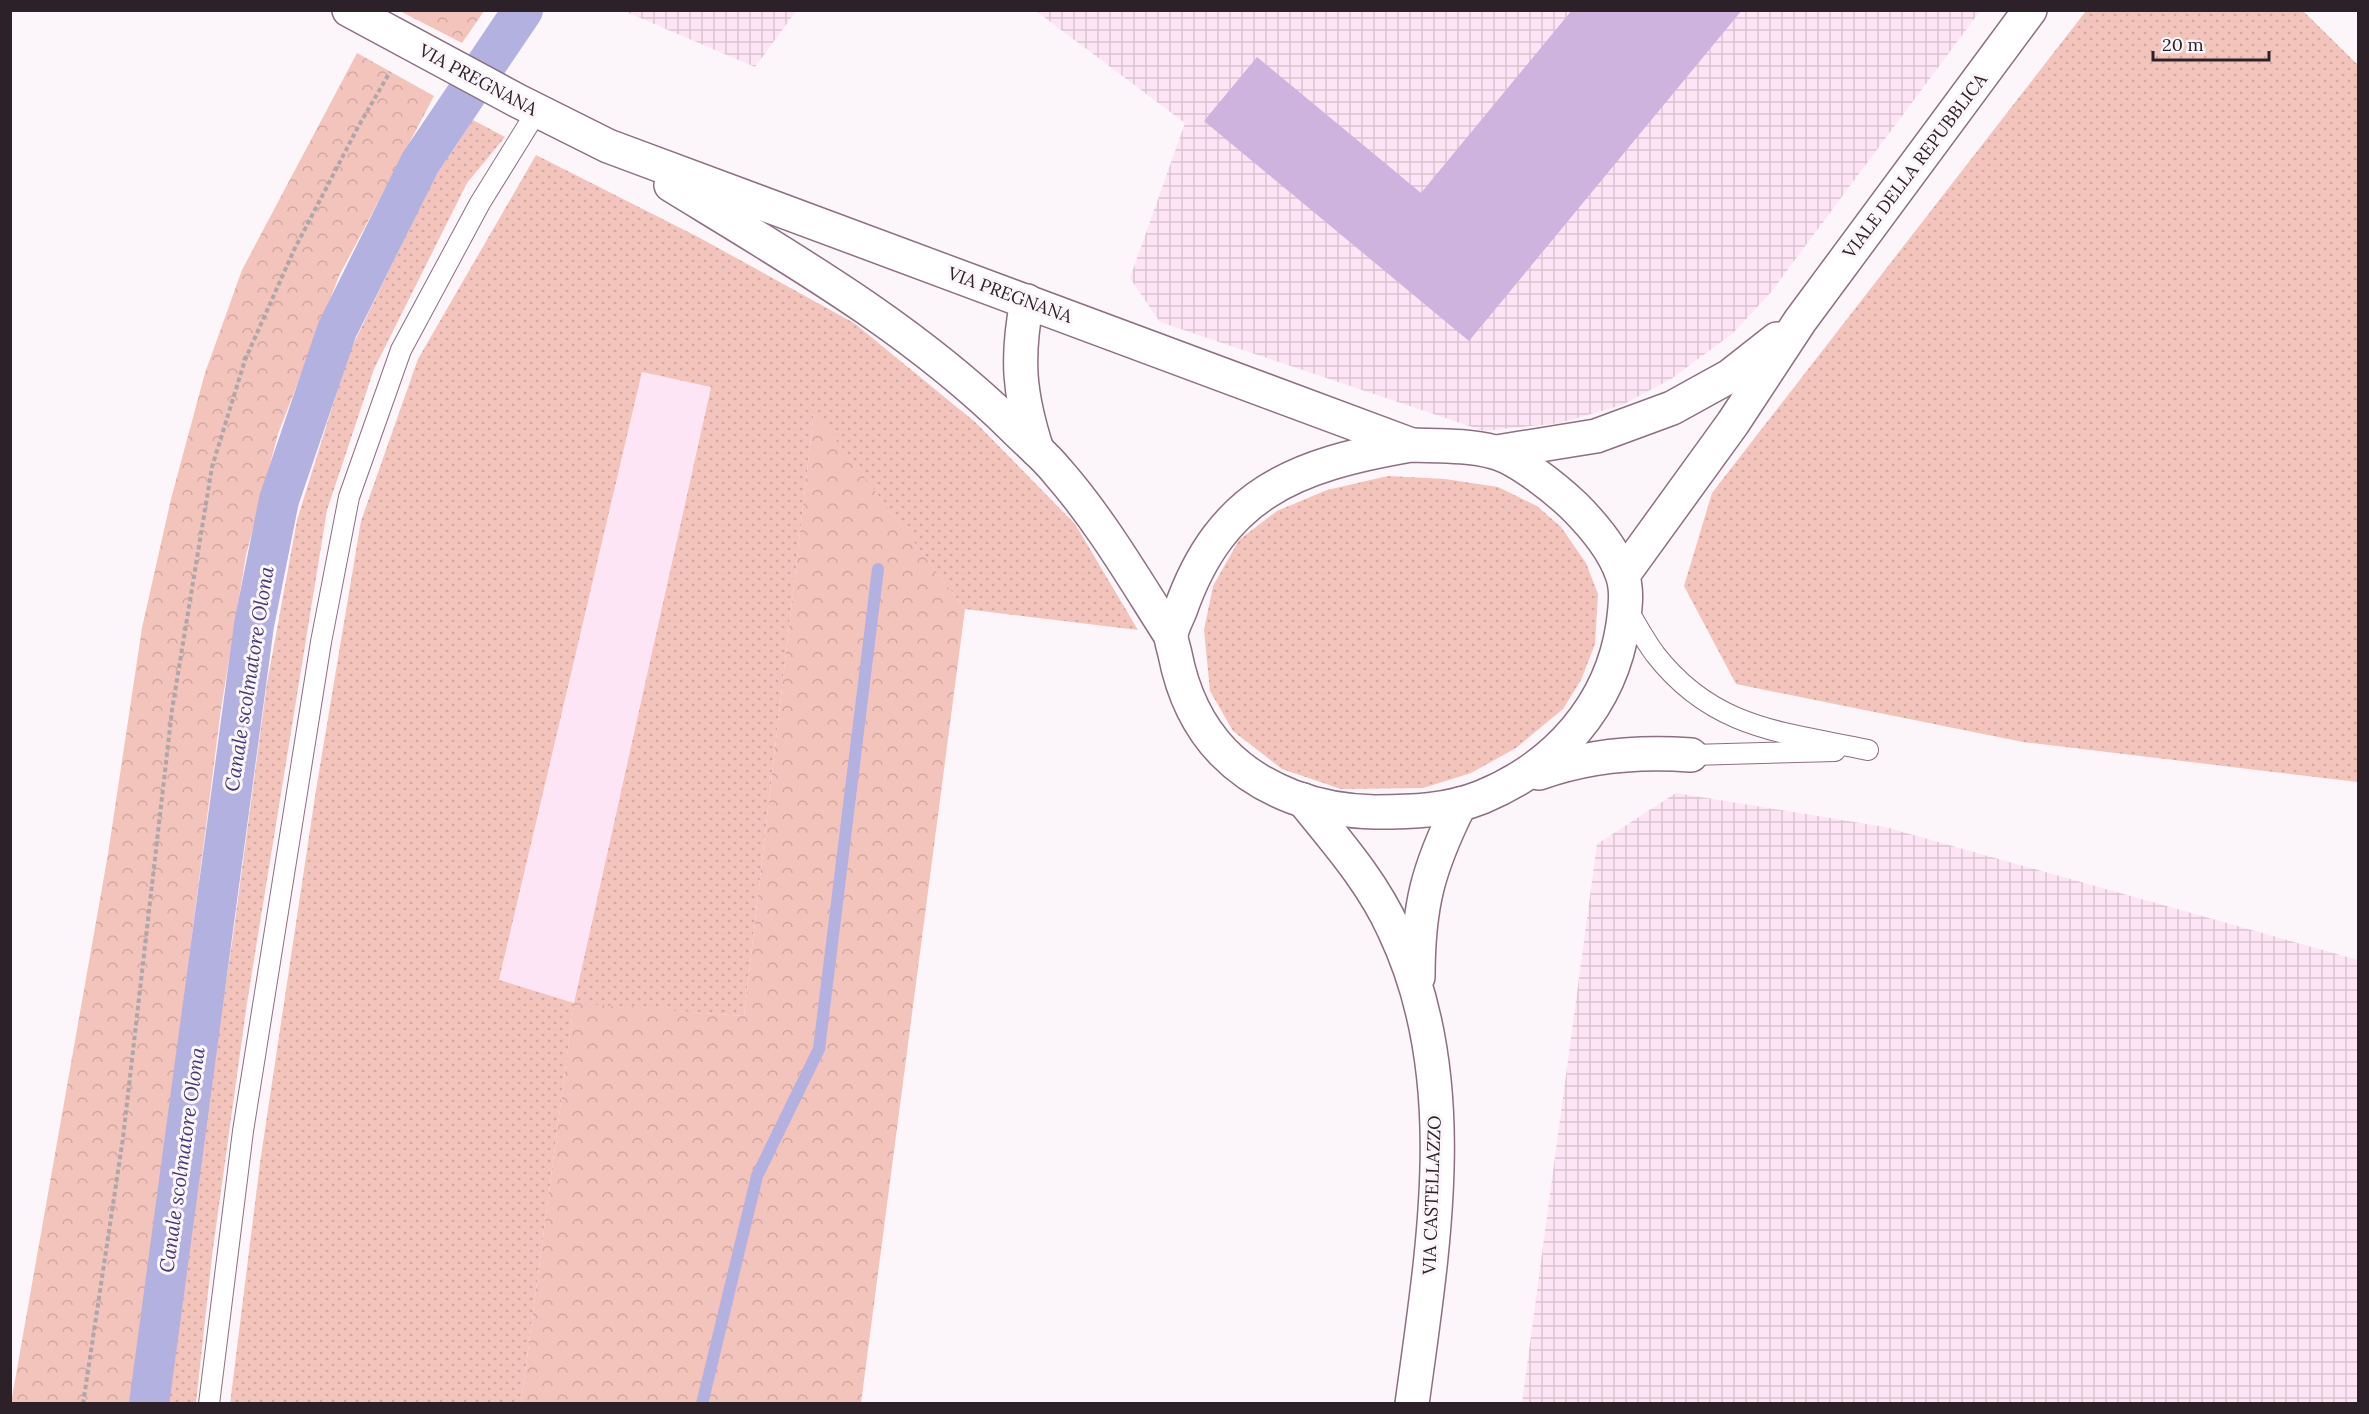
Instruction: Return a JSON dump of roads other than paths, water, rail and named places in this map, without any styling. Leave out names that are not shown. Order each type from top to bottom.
[{"type":"street","name":"VIA PREGNANA","points":[[349,10],[527,106],[608,146],[851,295],[916,342],[977,393],[1058,471],[1106,536],[1171,636]]},
{"type":"street","name":"VIALE DELLA REPUBBLICA","points":[[1624,591],[1800,321],[2030,10]]},
{"type":"street","name":"VIA PREGNANA","points":[[608,146],[1411,445]]},
{"type":"street","points":[[1027,302],[1019,343],[1023,396],[1038,452]]},
{"type":"street","name":"VIALE DELLA REPUBBLICA","points":[[1497,452],[1596,436],[1672,408],[1731,376],[1800,321]]},
{"type":"street","points":[[1504,786],[1558,751],[1589,716],[1608,682],[1619,651],[1624,591],[1605,541],[1582,514],[1550,484],[1497,452],[1411,445],[1350,455],[1309,469],[1273,485],[1245,505],[1212,544],[1191,579],[1171,636],[1180,680],[1198,718],[1215,744],[1240,769],[1274,790],[1351,812],[1404,812],[1460,804],[1573,761],[1625,754],[1691,755]]},
{"type":"street","name":"VIA CASTELLAZZO","points":[[1303,800],[1361,872],[1394,929],[1418,988]]},
{"type":"street","name":"VIA CASTELLAZZO","points":[[1412,1404],[1432,1252],[1437,1157],[1435,1092],[1418,988],[1418,946],[1424,891],[1438,848],[1460,804]]},
{"type":"lane","points":[[209,1404],[243,1131],[321,642],[349,497],[401,350],[480,203],[527,106]]},
{"type":"lane","points":[[1624,591],[1654,653],[1675,677],[1726,716],[1758,726],[1868,750],[1691,755]]},
{"type":"waterway","name":"Canale scolmatore Olona","points":[[149,1404],[254,625],[279,500],[337,330],[420,163],[523,10]]},
{"type":"waterway","points":[[702,1404],[757,1176],[819,1049],[878,569]]}]
